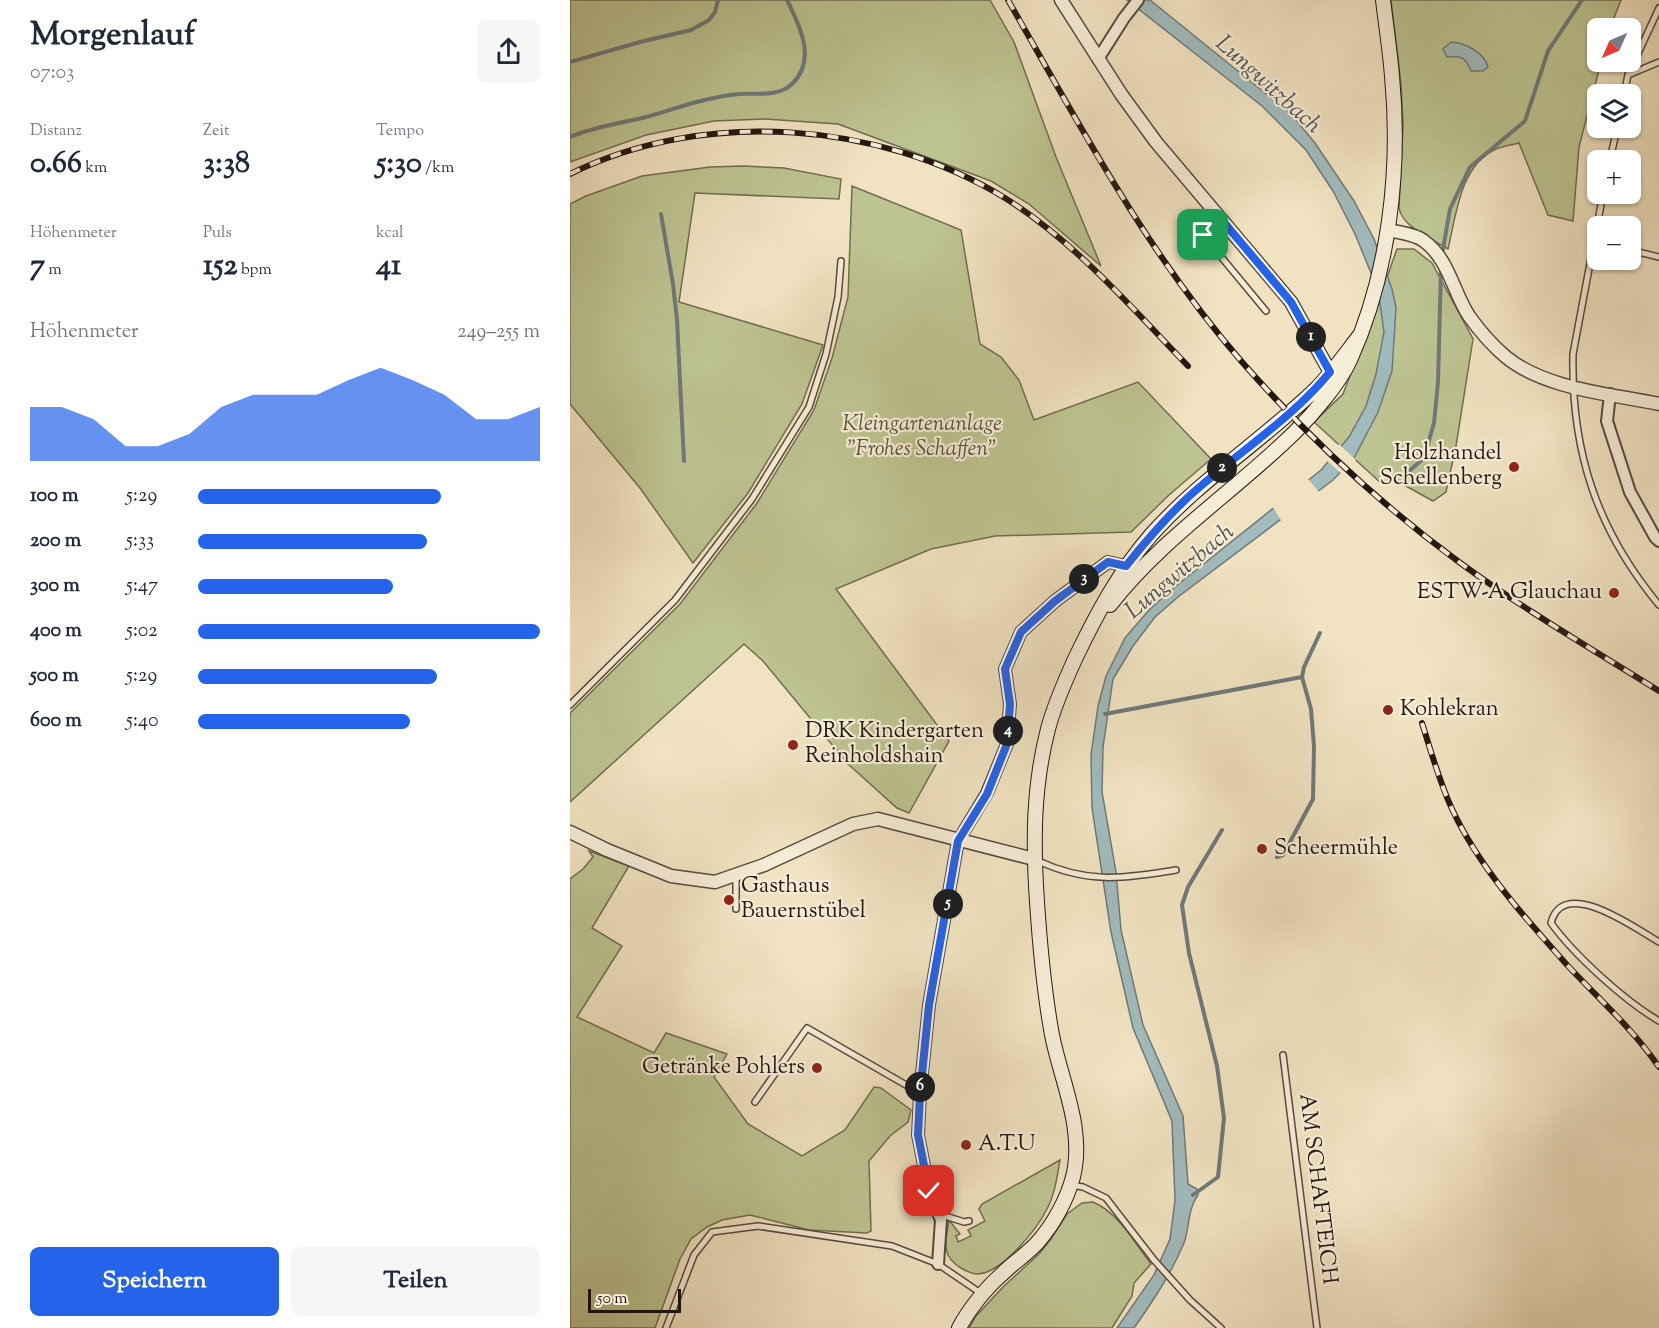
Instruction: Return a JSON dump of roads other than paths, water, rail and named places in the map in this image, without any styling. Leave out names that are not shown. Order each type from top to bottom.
[{"type":"main road","points":[[959,1328],[964,1318],[999,1276],[1037,1243],[1060,1209],[1073,1177],[1076,1146],[1067,1088],[1053,1040],[1044,992],[1034,859],[1034,809],[1048,727],[1075,660],[1106,598],[1126,566],[1152,534],[1200,486],[1349,362],[1366,318],[1389,230],[1394,154],[1393,89],[1383,0]]},
{"type":"main road","points":[[1088,633],[1140,570],[1297,431],[1334,376]]},
{"type":"street","points":[[1061,0],[1098,59],[1156,142],[1291,302],[1334,376]]},
{"type":"street","points":[[1098,59],[1138,0]]},
{"type":"street","points":[[1389,230],[1423,240],[1436,253],[1449,274],[1468,315],[1506,357],[1529,372],[1574,387],[1659,404]]},
{"type":"street","points":[[1610,394],[1607,421],[1627,482],[1654,537],[1659,541]]},
{"type":"street","points":[[938,1264],[941,1220],[929,1191],[918,1135],[929,1005],[958,841],[987,794],[1007,744],[1010,704],[1005,669],[1021,632],[1055,601],[1108,562],[1126,566]]},
{"type":"street","points":[[570,832],[671,876],[715,882],[764,865],[853,824],[878,819],[1034,859]]},
{"type":"lane","points":[[1626,84],[1628,75],[1659,8]]},
{"type":"lane","points":[[1628,75],[1659,62]]},
{"type":"lane","points":[[1216,213],[1204,222],[1201,229],[1203,235],[1266,311]]},
{"type":"lane","points":[[1641,253],[1659,257]]},
{"type":"lane","points":[[570,705],[675,600],[752,499],[809,407],[826,354],[838,297],[841,261]]},
{"type":"lane","points":[[1590,270],[1573,354],[1574,387],[1581,446],[1597,505],[1611,536],[1659,605]]},
{"type":"lane","points":[[1034,859],[1050,867],[1091,877],[1126,878],[1176,870]]},
{"type":"lane","points":[[736,875],[736,909]]},
{"type":"lane","points":[[1659,942],[1601,909],[1581,903],[1568,903],[1553,917],[1551,923],[1606,981],[1640,1010],[1659,1021]]},
{"type":"lane","points":[[755,1102],[807,1028],[920,1094]]},
{"type":"lane","name":"AM SCHAFTEICH","points":[[1283,1055],[1317,1328]]},
{"type":"lane","points":[[1070,1185],[1083,1187],[1106,1198],[1154,1260],[1190,1300],[1221,1328]]},
{"type":"lane","points":[[938,1213],[964,1222],[969,1221]]},
{"type":"lane","points":[[666,1328],[694,1255],[712,1232],[758,1226],[892,1246],[938,1264],[984,1295]]},
{"type":"water","points":[[1127,0],[1150,0],[1291,114],[1315,143],[1354,201],[1374,239],[1392,289],[1396,308],[1392,371],[1378,412],[1354,458],[1333,480],[1178,597],[1155,617],[1133,646],[1113,679],[1103,747],[1102,792],[1116,872],[1121,930],[1143,1025],[1183,1116],[1188,1184],[1197,1189],[1198,1195],[1190,1213],[1184,1243],[1161,1287],[1134,1328],[1117,1328],[1154,1275],[1170,1239],[1175,1200],[1172,1121],[1133,1028],[1111,932],[1092,808],[1091,755],[1098,706],[1106,676],[1125,638],[1149,610],[1321,470],[1349,437],[1366,406],[1376,374],[1384,332],[1378,290],[1355,234],[1333,191],[1306,150],[1262,106]]},
{"type":"water","points":[[1451,42],[1473,49],[1488,67],[1483,71],[1471,71],[1462,58],[1447,57],[1443,49]]},
{"type":"waterway","points":[[570,62],[691,30],[709,20],[715,12],[718,0]]},
{"type":"waterway","points":[[570,137],[705,100],[728,95],[774,93],[787,88],[799,75],[805,54],[801,32],[787,0]]},
{"type":"waterway","points":[[1442,255],[1450,209],[1470,167],[1525,121],[1548,51],[1582,0]]},
{"type":"waterway","points":[[661,214],[677,320],[684,461]]},
{"type":"waterway","points":[[1403,483],[1408,472],[1424,458],[1434,423],[1438,382],[1441,268]]},
{"type":"waterway","points":[[1277,857],[1283,855],[1313,799],[1314,746],[1311,709],[1302,677],[1304,667],[1320,633]]},
{"type":"waterway","points":[[1105,714],[1302,677]]},
{"type":"waterway","points":[[1193,1195],[1218,1177],[1224,1118],[1217,1066],[1189,953],[1182,905],[1188,887],[1222,830]]},
{"type":"railway","points":[[1008,0],[1116,187],[1175,277],[1242,362],[1292,416],[1373,493],[1459,562],[1508,596],[1659,691]]},
{"type":"railway","points":[[570,174],[622,153],[676,139],[733,132],[790,132],[847,139],[903,152],[956,172],[1005,198],[1031,215],[1101,276],[1188,366]]},
{"type":"railway","points":[[1422,723],[1452,809],[1489,872],[1568,966],[1627,1027],[1659,1067]]},
{"type":"place","name":"Holzhandel Schellenberg","points":[[1514,467]]},
{"type":"place","name":"ESTW-A Glauchau","points":[[1614,593]]},
{"type":"place","name":"Kohlekran","points":[[1388,710]]},
{"type":"place","name":"DRK Kindergarten Reinholdshain","points":[[793,745]]},
{"type":"place","name":"Scheermühle","points":[[1262,849]]},
{"type":"place","name":"Gasthaus Bauernstübel","points":[[729,900]]},
{"type":"place","name":"Getränke Pohlers","points":[[817,1068]]},
{"type":"place","name":"A.T.U","points":[[966,1145]]},
{"type":"water label","name":"Lungwitzbach","points":[[1268,85]]},
{"type":"water label","name":"Lungwitzbach","points":[[1180,572]]},
{"type":"park label","name":"Kleingartenanlage \"Frohes Schaffen\"","points":[[922,438]]}]
